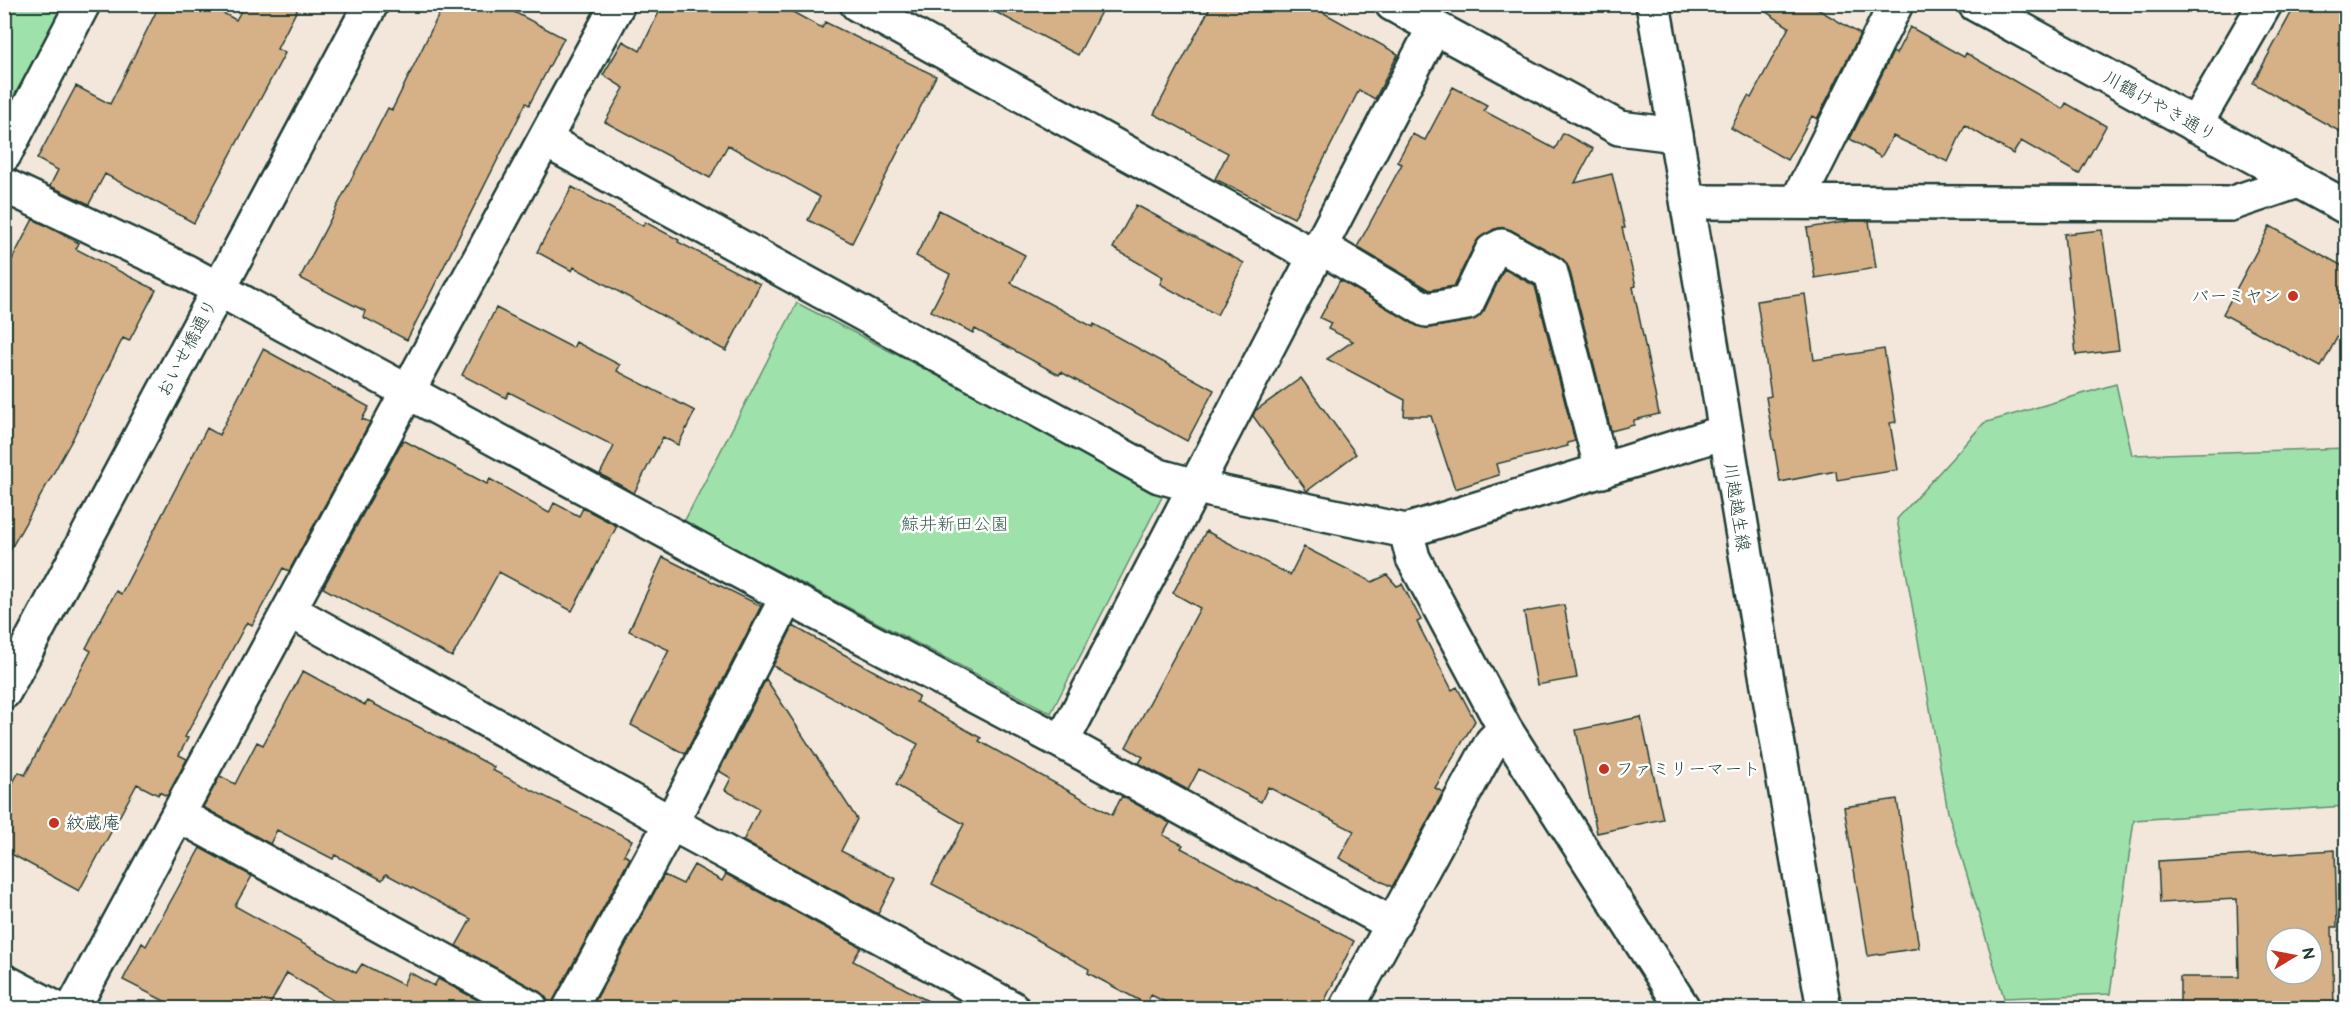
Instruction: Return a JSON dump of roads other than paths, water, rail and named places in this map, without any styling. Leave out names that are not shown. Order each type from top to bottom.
[{"type":"street","points":[[4,155],[83,4]]},
{"type":"street","name":"おいせ橋通り","points":[[4,692],[371,4]]},
{"type":"street","points":[[73,1008],[618,4]]},
{"type":"street","points":[[857,4],[1426,310],[1467,303],[1492,251],[1502,246],[1551,273],[1602,471]]},
{"type":"street","points":[[1392,4],[1619,128],[1676,135]]},
{"type":"street","name":"川越越生線","points":[[1653,4],[1689,202],[1783,783],[1824,1008]]},
{"type":"street","points":[[1797,202],[1896,4]]},
{"type":"street","name":"川鶴けやき通り","points":[[1975,4],[2346,207]]},
{"type":"street","points":[[2194,125],[2265,4]]},
{"type":"street","points":[[1062,741],[1434,28]]},
{"type":"street","points":[[545,140],[1159,476],[1195,486],[1406,531],[1725,432]]},
{"type":"street","points":[[1689,202],[2230,204],[2298,181]]},
{"type":"street","points":[[4,185],[219,289],[787,597],[1062,741],[1392,924]]},
{"type":"street","points":[[1406,531],[1413,558],[1505,729],[1683,1008]]},
{"type":"street","points":[[570,1008],[671,823],[787,597]]},
{"type":"street","points":[[289,610],[671,823],[1012,1008]]},
{"type":"street","points":[[1347,1008],[1492,742],[1505,729]]},
{"type":"street","points":[[178,815],[531,1008]]},
{"type":"street","points":[[4,981],[55,1008]]},
{"type":"place","name":"バーミヤン","points":[[2293,296]]},
{"type":"place","name":"ファミリーマート","points":[[1604,769]]},
{"type":"place","name":"紋蔵庵","points":[[54,823]]},
{"type":"park label","name":"鯨井新田公園","points":[[955,524]]}]
